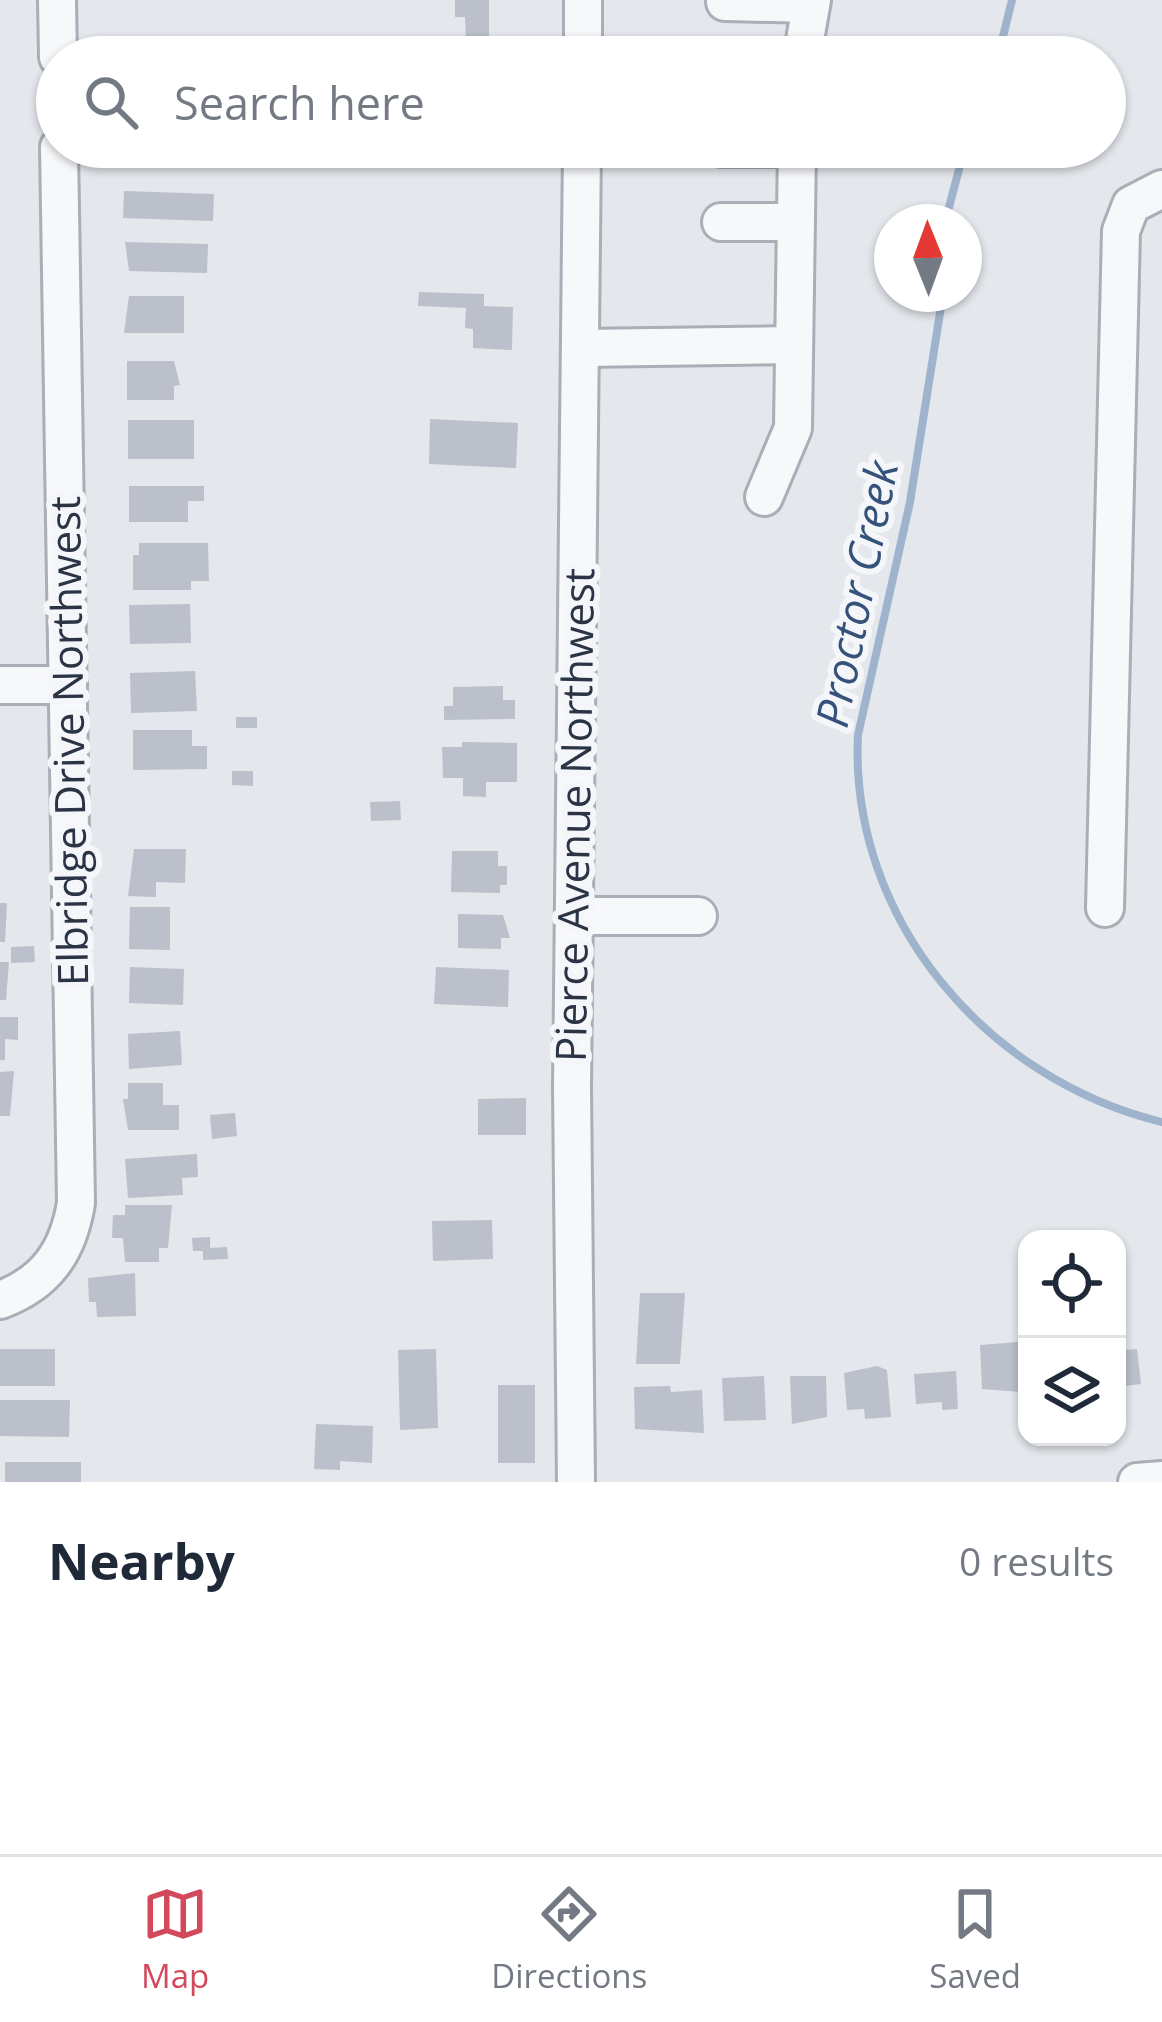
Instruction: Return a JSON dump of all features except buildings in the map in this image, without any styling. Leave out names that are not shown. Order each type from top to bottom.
[{"type":"street","points":[[57,0],[58,36]]},
{"type":"street","points":[[583,0],[583,36]]},
{"type":"street","points":[[725,2],[812,2],[806,36]]},
{"type":"street","name":"Elbridge Drive Northwest","points":[[0,1300],[28,1290],[53,1266],[71,1230],[76,1203],[59,168]]},
{"type":"street","name":"Pierce Avenue Northwest","points":[[576,1482],[574,916],[582,168]]},
{"type":"street","points":[[764,497],[793,428],[797,168]]},
{"type":"street","points":[[1105,908],[1121,231],[1131,205],[1162,189]]},
{"type":"street","points":[[721,222],[796,222]]},
{"type":"street","points":[[580,348],[794,345]]},
{"type":"street","points":[[0,685],[68,686]]},
{"type":"street","points":[[574,916],[698,916]]},
{"type":"street","points":[[1137,1482],[1162,1480]]},
{"type":"waterway","name":"Proctor Creek","points":[[1003,36],[1012,0]]},
{"type":"waterway","name":"Proctor Creek","points":[[950,204],[959,168]]},
{"type":"waterway","name":"Proctor Creek","points":[[940,312],[910,502],[858,735],[861,803],[877,867],[904,927],[941,982],[987,1030],[1039,1070],[1098,1101],[1162,1122]]}]
